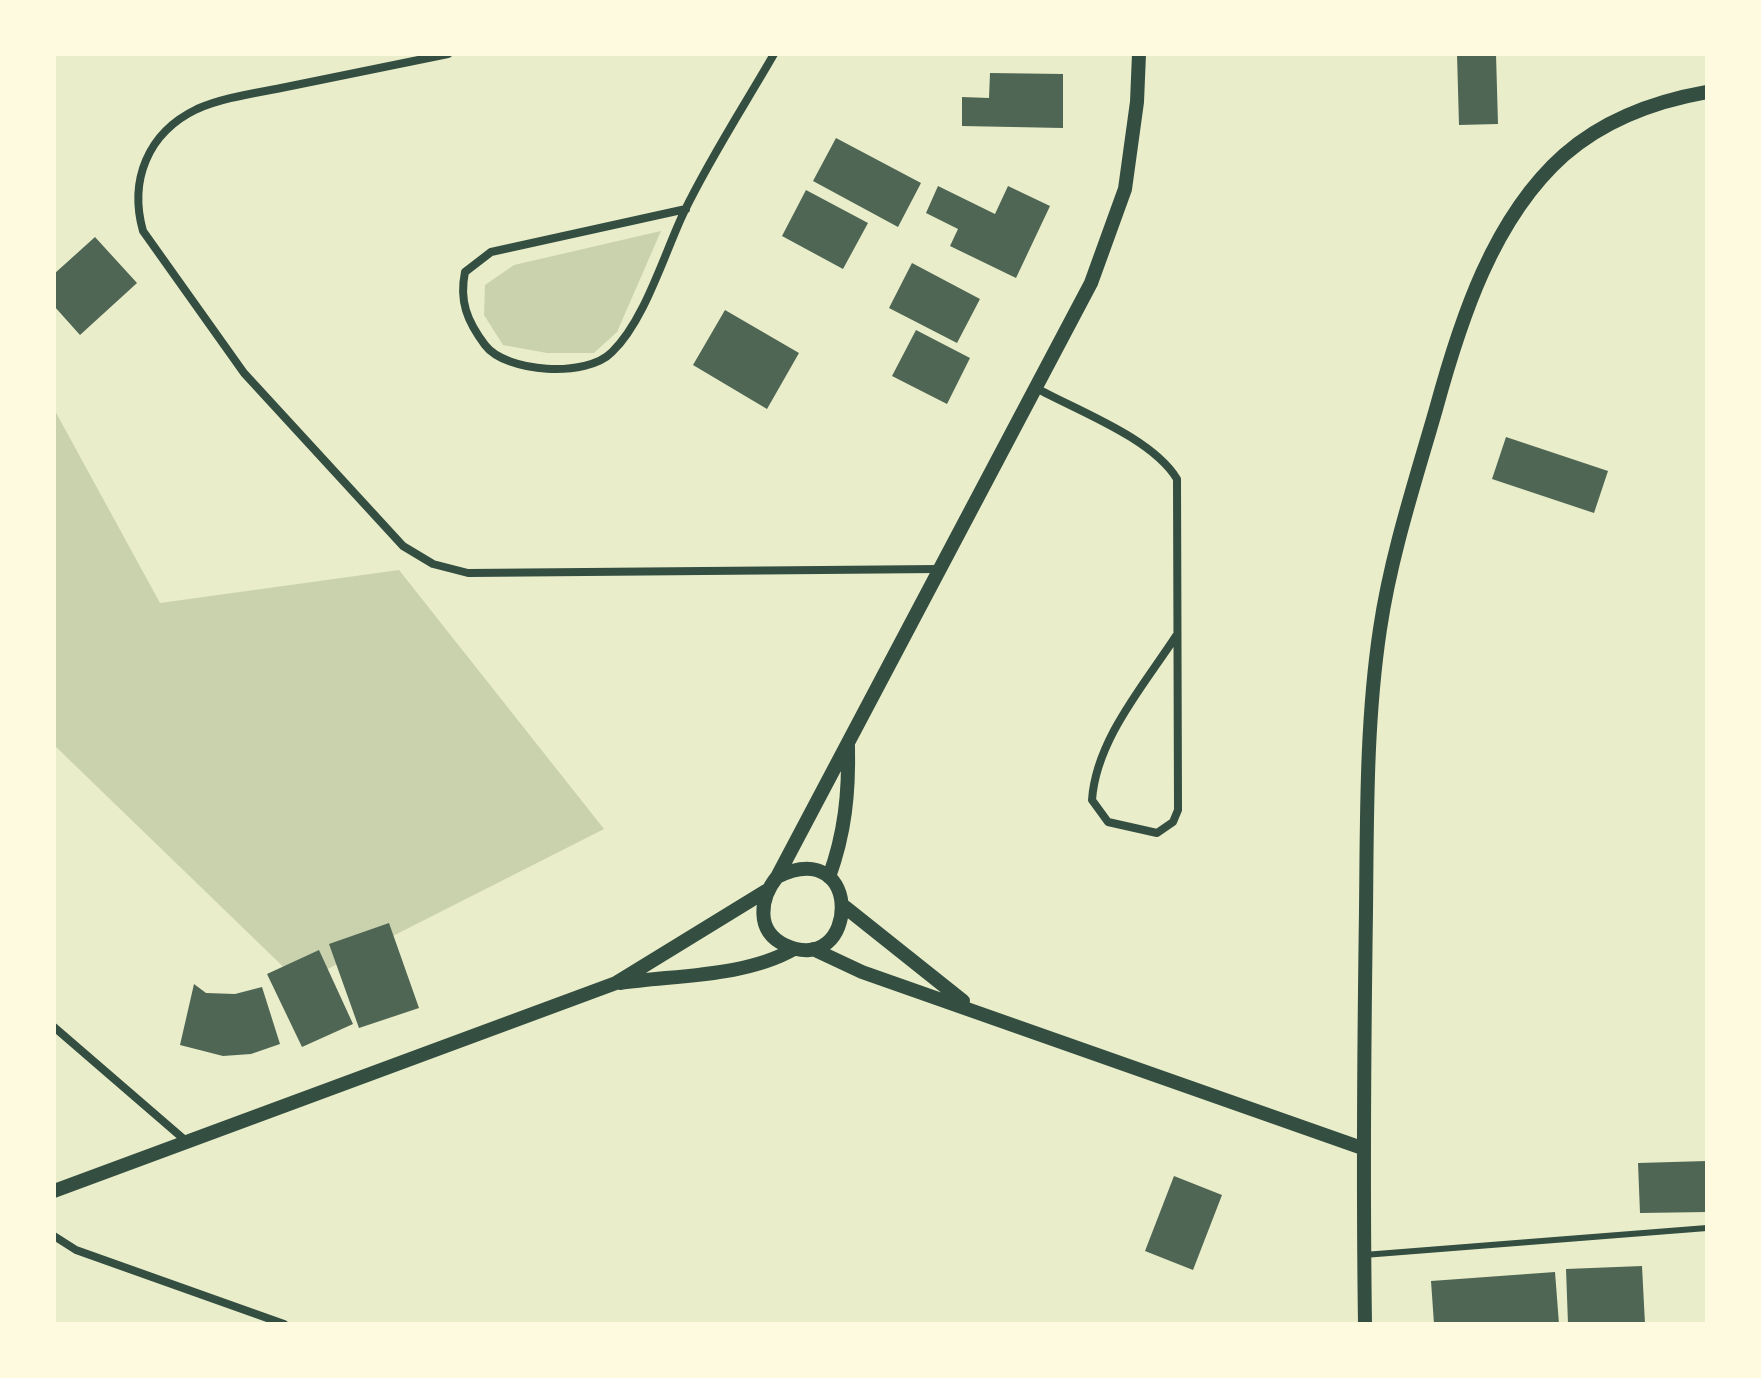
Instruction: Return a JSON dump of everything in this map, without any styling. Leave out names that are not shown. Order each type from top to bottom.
[{"type":"street","points":[[448,54],[196,109],[169,130],[149,154],[138,176],[137,209],[143,231],[234,360],[403,546],[433,564],[468,573],[943,569]]},
{"type":"street","points":[[686,209],[491,252],[465,272],[464,312],[487,347],[507,363],[581,370],[600,362],[629,331],[686,209],[774,54]]},
{"type":"street","points":[[54,1191],[616,983],[766,891],[777,877],[943,569],[1091,283],[1125,189],[1137,102],[1139,54]]},
{"type":"street","points":[[1365,1324],[1362,1148],[1368,792],[1380,628],[1397,546],[1448,365],[1478,284],[1516,209],[1564,155],[1613,121],[1674,98],[1707,92]]},
{"type":"street","points":[[1036,388],[1150,450],[1168,465],[1177,479],[1178,810],[1173,822],[1157,833],[1108,822],[1092,800],[1093,778],[1113,733],[1176,636]]},
{"type":"street","points":[[829,877],[843,838],[849,789],[848,746]]},
{"type":"street","points":[[777,877],[803,869],[829,877],[840,890],[845,907],[841,925],[830,941],[813,949]]},
{"type":"street","points":[[766,891],[762,909],[766,927],[778,941],[794,949],[813,949],[876,977],[1362,1148]]},
{"type":"street","points":[[845,907],[972,1009]]},
{"type":"street","points":[[616,983],[744,967],[774,960],[794,949]]},
{"type":"street","points":[[54,1027],[186,1141]]},
{"type":"street","points":[[54,1236],[76,1250],[284,1324]]},
{"type":"lane","points":[[1364,1255],[1707,1228]]},
{"type":"green space","points":[[661,231],[617,332],[594,353],[547,353],[503,345],[484,315],[485,285],[514,265]]},
{"type":"green space","points":[[54,409],[160,603],[399,570],[604,829],[300,983],[54,745]]},
{"type":"building","points":[[1457,54],[1496,54],[1498,124],[1459,125]]},
{"type":"building","points":[[990,73],[1063,74],[1063,128],[962,126],[962,97],[989,98]]},
{"type":"building","points":[[836,138],[921,183],[898,227],[813,181]]},
{"type":"building","points":[[938,186],[995,214],[1008,186],[1050,206],[1016,278],[950,246],[958,229],[926,213]]},
{"type":"building","points":[[806,190],[868,223],[843,269],[782,236]]},
{"type":"building","points":[[95,237],[137,283],[80,335],[54,306],[54,274]]},
{"type":"building","points":[[912,263],[980,299],[957,343],[889,308]]},
{"type":"building","points":[[725,310],[799,353],[767,409],[693,365]]},
{"type":"building","points":[[916,330],[970,358],[947,404],[892,376]]},
{"type":"building","points":[[1506,437],[1608,471],[1594,513],[1492,479]]},
{"type":"building","points":[[389,923],[419,1008],[359,1028],[329,944]]},
{"type":"building","points":[[319,950],[353,1024],[302,1047],[267,974]]},
{"type":"building","points":[[194,984],[206,993],[235,994],[262,987],[280,1044],[251,1054],[223,1056],[180,1045]]},
{"type":"building","points":[[1707,1161],[1707,1212],[1640,1213],[1638,1163]]},
{"type":"building","points":[[1174,1176],[1222,1195],[1193,1270],[1145,1251]]},
{"type":"building","points":[[1642,1266],[1645,1324],[1568,1324],[1566,1269]]},
{"type":"building","points":[[1555,1272],[1559,1324],[1434,1324],[1431,1281]]}]
